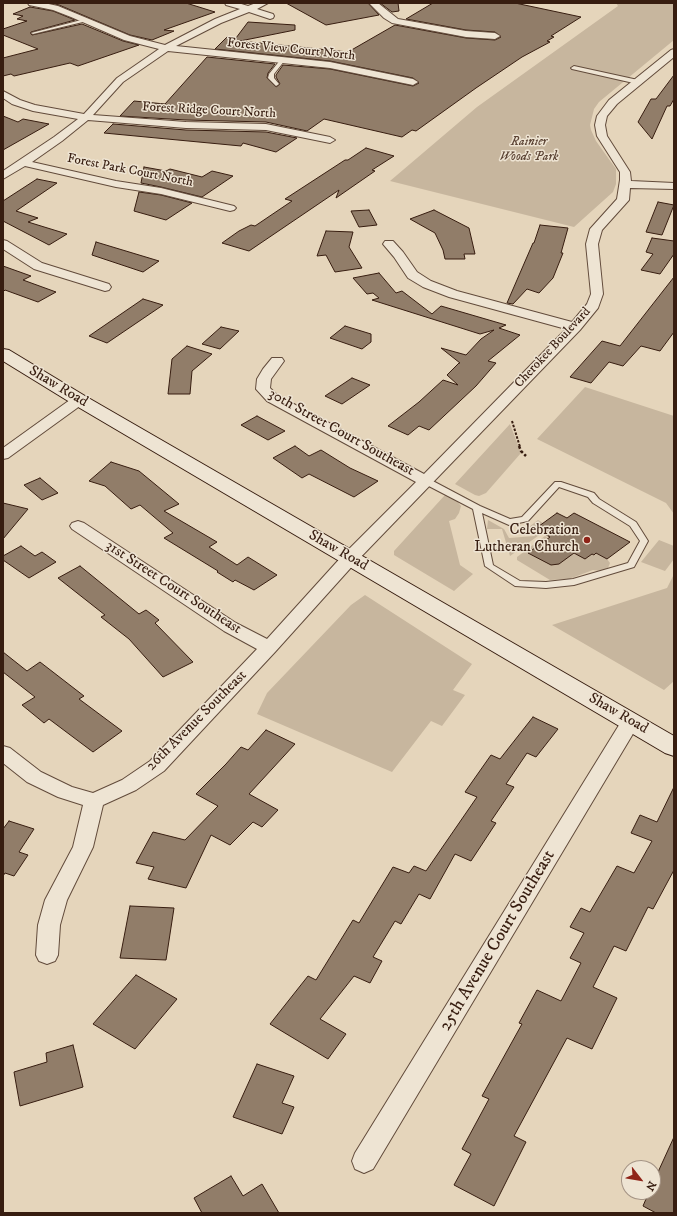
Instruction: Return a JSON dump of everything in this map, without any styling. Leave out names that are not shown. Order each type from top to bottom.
[{"type":"main road","name":"Shaw Road","points":[[3,354],[79,400],[674,747]]},
{"type":"street","name":"Forest View Court North","points":[[32,3],[55,8],[127,38],[166,48],[330,65],[413,82]]},
{"type":"street","points":[[229,3],[270,16]]},
{"type":"street","points":[[3,176],[46,149],[86,117],[120,80],[166,48],[201,29],[264,3]]},
{"type":"street","points":[[373,3],[395,21],[466,34],[495,36]]},
{"type":"street","points":[[672,56],[608,106],[602,116],[600,125],[604,141],[625,172],[626,184],[674,186]]},
{"type":"street","name":"Forest Ridge Court North","points":[[3,94],[16,102],[33,108],[86,117],[186,125],[266,127],[330,140]]},
{"type":"street","name":"Forest Park Court North","points":[[24,163],[116,184],[161,191],[230,208]]},
{"type":"street","name":"Cherokee Boulevard","points":[[350,558],[575,327],[593,305],[597,294],[592,244],[596,230],[623,200],[626,184]]},
{"type":"street","points":[[3,244],[38,266],[105,287]]},
{"type":"street","points":[[390,244],[412,275],[427,284],[453,294],[575,327]]},
{"type":"street","name":"30th Street Court Southeast","points":[[277,361],[264,379],[263,389],[272,398],[426,481]]},
{"type":"street","points":[[3,454],[79,400]]},
{"type":"street","name":"31st Street Court Southeast","points":[[78,526],[230,627],[269,648]]},
{"type":"street","name":"26th Avenue Southeast","points":[[94,801],[128,785],[157,766],[269,648],[350,558]]},
{"type":"street","name":"25th Avenue Court Southeast","points":[[364,1161],[631,722]]},
{"type":"street","points":[[3,753],[34,777],[65,792],[94,801],[83,847],[56,900],[49,925],[47,955]]},
{"type":"lane","points":[[34,34],[85,20]]},
{"type":"lane","points":[[276,84],[271,76],[283,60]]},
{"type":"lane","points":[[574,68],[638,82]]},
{"type":"lane","points":[[426,481],[477,508],[509,522],[525,520],[558,484],[591,495],[596,501],[634,524],[644,542],[631,565],[574,582],[546,586],[518,584],[489,566],[477,508]]},
{"type":"path","points":[[512,421],[522,450],[526,456]]},
{"type":"green space","name":"Rainier Woods Park","points":[[616,3],[674,3],[674,40],[599,102],[594,109],[590,125],[591,130],[596,141],[616,169],[616,184],[613,192],[574,227],[390,181],[477,107],[618,6]]},
{"type":"green space","points":[[585,387],[674,416],[674,514],[666,503],[537,439]]},
{"type":"green space","points":[[510,424],[521,453],[486,493],[479,496],[475,495],[455,484]]},
{"type":"green space","points":[[445,495],[457,501],[461,506],[455,519],[449,521],[460,565],[473,574],[454,591],[394,555],[394,551]]},
{"type":"green space","points":[[488,520],[504,529],[509,538],[535,536],[529,527],[538,520],[543,523],[535,529],[542,533],[510,556],[502,529],[487,529]]},
{"type":"green space","points":[[545,536],[548,538],[533,549],[531,554],[596,553],[607,559],[610,563],[608,568],[601,571],[593,570],[569,579],[550,580],[517,560],[517,557]]},
{"type":"green space","points":[[659,540],[674,546],[674,559],[665,571],[641,562]]},
{"type":"green space","points":[[674,574],[674,681],[664,690],[552,625],[667,588]]},
{"type":"green space","points":[[365,595],[472,664],[453,690],[465,695],[442,726],[431,721],[392,772],[257,714],[267,693],[351,605]]},
{"type":"building","points":[[51,3],[186,3],[215,12],[164,30],[174,31],[152,40],[130,35]]},
{"type":"building","points":[[286,3],[368,3],[379,15],[326,25]]},
{"type":"building","points":[[380,3],[398,3],[399,11],[392,12]]},
{"type":"building","points":[[433,3],[515,3],[581,17],[551,36],[554,37],[547,41],[550,42],[522,57],[416,131],[412,130],[402,137],[324,119],[307,131],[266,122],[186,120],[120,116],[134,101],[165,104],[207,57],[275,64],[268,73],[267,78],[276,87],[280,84],[276,75],[283,65],[330,69],[413,86],[419,83],[413,78],[330,61],[215,49],[227,37],[236,38],[248,22],[295,25],[295,30],[240,41],[348,52],[395,25],[466,38],[495,40],[501,37],[495,32],[466,30],[406,19]]},
{"type":"building","points":[[30,7],[53,11],[75,20],[31,32],[30,33],[32,35],[82,24],[123,41],[139,45],[78,66],[70,63],[14,76],[11,74],[3,76],[3,58],[38,49],[3,35],[3,29],[27,21],[17,19],[23,16],[13,14]]},
{"type":"building","points":[[674,75],[674,99],[670,106],[667,106],[652,139],[638,122],[651,99],[656,99]]},
{"type":"building","points":[[3,116],[18,122],[23,119],[49,124],[3,150]]},
{"type":"building","points":[[113,124],[186,130],[266,132],[297,138],[276,152],[243,143],[241,146],[104,133]]},
{"type":"building","points":[[366,148],[394,156],[372,170],[375,171],[336,198],[339,190],[249,251],[222,243],[239,231],[251,225],[255,226],[292,201],[285,199]]},
{"type":"building","points":[[144,167],[166,171],[170,169],[202,177],[212,171],[233,176],[202,197],[141,183]]},
{"type":"building","points":[[37,179],[57,183],[16,211],[38,218],[28,222],[67,234],[49,245],[3,221],[3,201]]},
{"type":"building","points":[[139,192],[161,195],[192,203],[166,220],[134,211]]},
{"type":"building","points":[[658,202],[674,205],[662,235],[646,232]]},
{"type":"building","points":[[369,210],[377,225],[359,227],[351,211]]},
{"type":"building","points":[[434,210],[469,228],[475,254],[464,254],[465,259],[445,259],[443,250],[435,233],[410,219]]},
{"type":"building","points":[[540,225],[568,228],[561,253],[563,253],[553,278],[539,293],[527,289],[513,304],[507,303],[534,243]]},
{"type":"building","points":[[326,231],[353,232],[349,247],[362,268],[335,272],[326,255],[317,256]]},
{"type":"building","points":[[652,238],[674,241],[674,254],[660,274],[641,270],[653,254],[646,252]]},
{"type":"building","points":[[96,242],[159,261],[143,272],[92,255]]},
{"type":"building","points":[[3,266],[31,276],[23,280],[56,292],[38,302],[5,290],[3,292]]},
{"type":"building","points":[[379,273],[396,293],[402,291],[432,314],[441,306],[506,325],[499,328],[520,335],[488,361],[496,363],[476,386],[429,430],[419,426],[408,435],[388,426],[419,402],[443,380],[458,385],[447,375],[460,363],[441,348],[466,355],[481,339],[494,330],[480,334],[372,300],[379,298],[373,293],[367,294],[353,278]]},
{"type":"building","points":[[674,277],[674,332],[660,351],[641,346],[623,366],[609,362],[591,383],[570,377],[602,341],[620,346]]},
{"type":"building","points":[[143,299],[163,305],[107,343],[89,336]]},
{"type":"building","points":[[345,326],[371,334],[371,342],[362,349],[330,338]]},
{"type":"building","points":[[221,327],[239,331],[220,349],[202,344]]},
{"type":"building","points":[[187,346],[212,354],[192,371],[190,394],[168,394],[172,359]]},
{"type":"building","points":[[352,378],[370,385],[342,404],[325,396]]},
{"type":"building","points":[[257,416],[285,431],[268,440],[241,425]]},
{"type":"building","points":[[295,446],[309,456],[321,450],[350,468],[378,481],[354,497],[309,474],[302,478],[273,458]]},
{"type":"building","points":[[111,462],[139,471],[179,504],[164,511],[217,542],[209,547],[237,565],[248,557],[277,575],[254,590],[235,580],[233,582],[217,572],[218,571],[164,538],[173,533],[140,505],[131,509],[105,486],[89,481]]},
{"type":"building","points":[[40,478],[58,493],[42,500],[24,485]]},
{"type":"building","points":[[3,503],[28,509],[3,539]]},
{"type":"building","name":"Celebration Lutheran Church","points":[[557,513],[567,518],[574,513],[630,542],[607,559],[596,553],[585,559],[574,553],[559,564],[551,565],[528,553],[550,537],[535,529]]},
{"type":"building","points":[[21,546],[35,556],[42,552],[56,562],[29,578],[3,560],[3,556]]},
{"type":"building","points":[[80,566],[139,614],[146,610],[159,620],[155,623],[193,662],[163,677],[129,639],[101,617],[105,615],[58,578]]},
{"type":"building","points":[[3,652],[27,671],[40,662],[84,696],[79,699],[122,731],[93,752],[49,719],[44,723],[22,705],[35,697],[3,672]]},
{"type":"building","points":[[533,717],[558,729],[536,757],[527,753],[506,784],[514,787],[491,821],[496,823],[471,861],[455,854],[430,899],[419,894],[401,924],[395,921],[373,957],[382,961],[370,983],[354,976],[320,1019],[346,1034],[328,1059],[270,1024],[308,976],[316,980],[353,920],[359,923],[393,867],[409,873],[414,866],[426,871],[477,797],[465,792],[491,755],[500,759]]},
{"type":"building","points":[[266,730],[295,744],[249,794],[278,810],[262,827],[253,822],[230,845],[211,835],[186,888],[148,879],[154,867],[136,863],[153,832],[185,840],[218,806],[196,794],[241,747],[248,750]]},
{"type":"building","points":[[674,787],[674,870],[653,909],[648,907],[626,951],[614,946],[593,987],[617,998],[592,1049],[567,1038],[514,1136],[526,1142],[494,1206],[454,1185],[471,1154],[462,1149],[489,1099],[482,1096],[522,1024],[519,1023],[537,990],[561,1001],[581,963],[570,958],[584,933],[570,927],[581,908],[590,912],[617,866],[634,873],[652,841],[631,833],[640,815],[657,822]]},
{"type":"building","points":[[9,821],[34,829],[19,852],[28,855],[14,876],[5,873],[3,876],[3,829]]},
{"type":"building","points":[[130,906],[174,908],[166,960],[120,958]]},
{"type":"building","points":[[136,975],[177,999],[135,1049],[93,1024]]},
{"type":"building","points":[[73,1045],[83,1087],[20,1106],[14,1072],[47,1062],[46,1053]]},
{"type":"building","points":[[257,1064],[294,1076],[282,1103],[294,1107],[282,1134],[233,1117]]},
{"type":"building","points":[[674,1137],[674,1213],[656,1213],[643,1206],[646,1200],[661,1200],[661,1165]]},
{"type":"building","points":[[231,1176],[243,1196],[262,1184],[279,1213],[202,1213],[194,1198]]},
{"type":"place","name":"Celebration Lutheran Church","points":[[587,540]]}]
